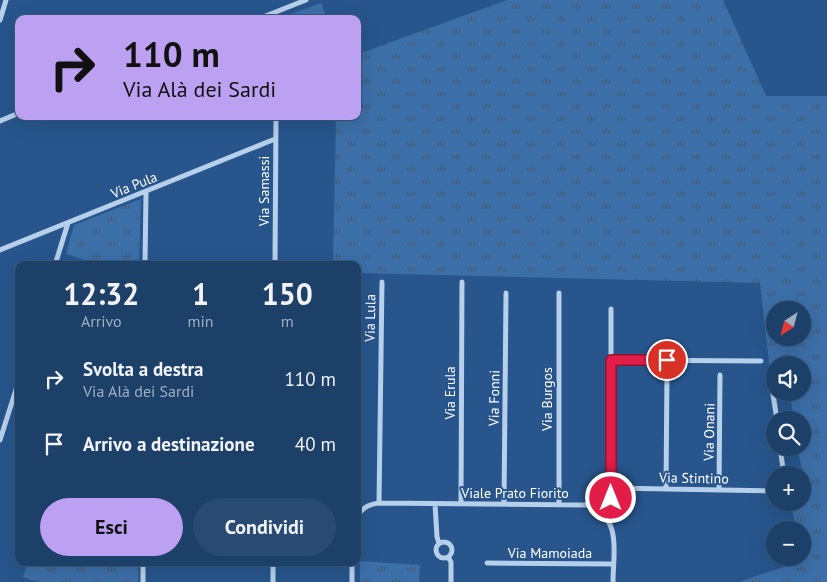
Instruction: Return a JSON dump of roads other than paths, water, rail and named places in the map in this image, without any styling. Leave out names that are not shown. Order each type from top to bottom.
[{"type":"street","points":[[268,15],[306,0]]},
{"type":"street","points":[[0,20],[8,1]]},
{"type":"street","points":[[0,121],[15,115]]},
{"type":"street","name":"Via Samassi","points":[[275,261],[276,120]]},
{"type":"street","name":"Via Pula","points":[[0,250],[275,139]]},
{"type":"street","points":[[145,261],[146,192]]},
{"type":"street","points":[[56,261],[68,223]]},
{"type":"street","name":"Via Lula","points":[[379,503],[382,282]]},
{"type":"street","name":"Via Erula","points":[[461,504],[462,282]]},
{"type":"street","name":"Via Fonni","points":[[504,504],[506,293]]},
{"type":"street","name":"Via Burgos","points":[[559,293],[559,504]]},
{"type":"street","points":[[611,309],[612,488],[611,504],[605,516],[612,526],[614,534],[613,582]]},
{"type":"street","points":[[611,360],[761,361]]},
{"type":"street","points":[[666,489],[667,371]]},
{"type":"street","name":"Via Onani","points":[[719,490],[720,375]]},
{"type":"street","points":[[0,440],[15,393]]},
{"type":"street","name":"Via Stintino","points":[[612,488],[766,491]]},
{"type":"street","points":[[361,510],[379,503]]},
{"type":"street","name":"Viale Prato Fiorito","points":[[379,503],[588,505],[605,516]]},
{"type":"street","points":[[435,504],[439,543],[436,548],[437,554],[442,558],[448,557]]},
{"type":"street","points":[[439,543],[445,542],[450,546],[451,552],[448,557]]},
{"type":"street","points":[[448,557],[451,562],[451,582]]},
{"type":"street","name":"Via Mamoiada","points":[[488,563],[613,564]]},
{"type":"street","points":[[143,582],[144,566]]},
{"type":"street","points":[[273,566],[273,582]]},
{"type":"street","points":[[352,566],[352,582]]}]
